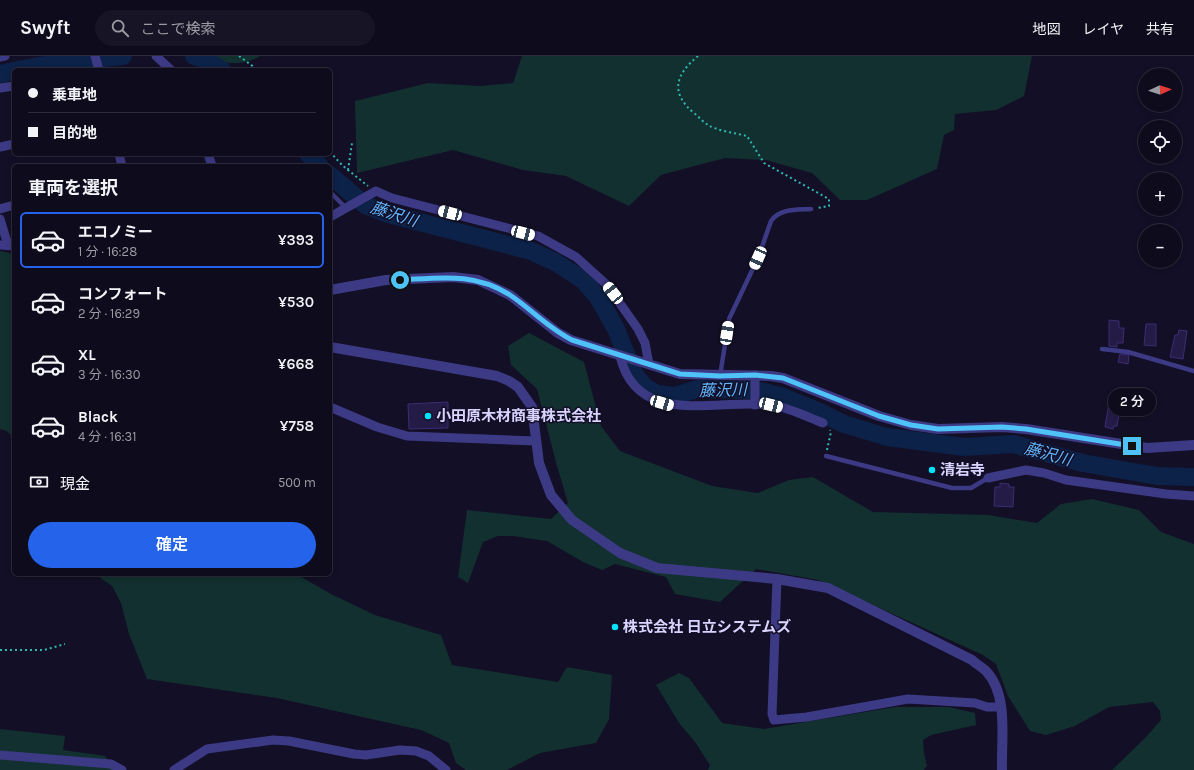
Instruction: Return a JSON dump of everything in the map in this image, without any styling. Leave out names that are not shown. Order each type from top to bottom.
[{"type":"street","points":[[0,57],[5,56]]},
{"type":"street","points":[[95,56],[98,68]]},
{"type":"street","points":[[156,56],[168,67]]},
{"type":"street","points":[[0,88],[12,86]]},
{"type":"street","points":[[0,147],[12,144]]},
{"type":"street","points":[[332,216],[376,192],[392,198],[538,236],[576,257],[607,285],[638,329],[645,343],[652,365]]},
{"type":"street","points":[[0,209],[12,206]]},
{"type":"street","points":[[0,219],[7,245]]},
{"type":"street","points":[[332,290],[386,280],[453,277],[478,280],[510,295],[558,333],[572,340],[680,374],[783,378],[879,416],[911,425],[938,429],[1002,427],[1026,429],[1147,448],[1194,445]]},
{"type":"street","points":[[332,347],[497,376],[510,381],[525,394],[532,407],[539,463],[551,495],[572,520],[620,553],[657,568],[777,579],[828,588],[972,660],[987,672],[996,688],[1001,707],[1002,770]]},
{"type":"street","points":[[620,356],[622,366],[629,378],[640,390],[654,400],[671,405],[755,403],[779,407],[823,423]]},
{"type":"street","points":[[755,378],[755,403]]},
{"type":"street","points":[[332,408],[377,427],[407,436],[536,441]]},
{"type":"street","points":[[988,478],[1026,470],[1044,472],[1066,480],[1166,494],[1194,496]]},
{"type":"street","points":[[777,579],[772,714],[774,720],[808,717],[908,699],[975,703],[987,707],[1001,707]]},
{"type":"street","points":[[174,770],[207,749],[273,740],[289,741],[354,754],[400,750],[416,751],[429,756],[446,770]]},
{"type":"street","points":[[0,755],[110,764],[122,770]]},
{"type":"lane","points":[[332,194],[347,209]]},
{"type":"lane","points":[[720,376],[729,319],[758,258],[771,221],[774,216],[783,211],[811,209]]},
{"type":"lane","points":[[1102,349],[1128,352],[1194,371]]},
{"type":"lane","points":[[826,456],[952,488],[971,488],[988,478]]},
{"type":"path","points":[[239,56],[255,68]]},
{"type":"path","points":[[698,56],[689,64],[679,79],[677,90],[684,105],[709,126],[747,136],[764,162],[829,199],[829,206],[811,209]]},
{"type":"path","points":[[348,170],[352,143]]},
{"type":"path","points":[[332,154],[348,170],[376,192]]},
{"type":"path","points":[[828,447],[831,432]]},
{"type":"path","points":[[0,650],[44,650],[65,644]]},
{"type":"green space","points":[[211,56],[260,56],[242,63],[229,63]]},
{"type":"green space","points":[[522,56],[1032,56],[1024,96],[996,110],[955,114],[954,130],[944,135],[937,169],[867,200],[840,200],[812,173],[766,160],[725,158],[661,175],[629,206],[566,176],[523,170],[453,150],[357,173],[355,101],[428,83],[480,86],[513,83]]},
{"type":"green space","points":[[0,251],[12,254],[12,437],[7,431],[0,429]]},
{"type":"green space","points":[[529,333],[584,362],[601,426],[620,451],[712,486],[758,493],[789,480],[813,477],[873,512],[988,515],[1037,523],[1061,504],[1092,499],[1139,510],[1161,532],[1194,544],[1194,770],[1112,770],[1161,720],[1160,711],[1153,702],[1109,707],[1075,726],[1046,735],[1030,731],[1008,696],[996,664],[983,655],[818,580],[756,569],[720,602],[675,594],[666,577],[615,564],[602,570],[583,562],[547,541],[513,536],[498,536],[483,542],[468,583],[458,577],[467,510],[551,519],[568,503],[537,389],[511,365],[508,346]]},
{"type":"green space","points":[[98,576],[300,576],[331,594],[375,615],[441,635],[452,665],[558,682],[567,667],[612,675],[609,719],[596,743],[540,753],[507,770],[466,770],[456,763],[449,743],[421,730],[277,698],[147,679],[129,634],[121,603],[112,586]]},
{"type":"green space","points":[[679,673],[689,678],[722,723],[764,729],[895,707],[949,707],[975,713],[976,725],[931,735],[923,740],[927,766],[924,770],[708,770],[710,765],[695,742],[679,723],[656,685]]},
{"type":"green space","points":[[0,729],[65,736],[63,750],[105,756],[115,770],[0,770]]},
{"type":"building","points":[[1109,320],[1119,321],[1119,328],[1124,328],[1123,343],[1117,343],[1117,347],[1109,346]]},
{"type":"building","points":[[1146,324],[1156,324],[1156,346],[1144,345]]},
{"type":"building","points":[[1179,330],[1187,331],[1183,359],[1170,357],[1175,335],[1178,335]]},
{"type":"building","points":[[1120,354],[1129,355],[1128,364],[1118,362]]},
{"type":"building","name":"小田原木材商事株式会社","points":[[448,402],[448,428],[409,429],[408,404]]},
{"type":"building","points":[[1109,403],[1121,405],[1117,426],[1114,426],[1113,429],[1105,427]]},
{"type":"building","name":"清岩寺","points":[[1000,483],[1009,484],[1009,487],[1014,487],[1013,507],[994,506],[995,487],[1000,487]]},
{"type":"waterway","name":"藤沢川","points":[[28,68],[56,63],[123,56]]},
{"type":"waterway","name":"藤沢川","points":[[194,56],[202,58],[219,68]]},
{"type":"waterway","name":"藤沢川","points":[[0,74],[12,71]]},
{"type":"waterway","name":"藤沢川","points":[[310,156],[318,164]]},
{"type":"waterway","name":"藤沢川","points":[[332,177],[365,205],[385,213],[531,251],[557,263],[583,280],[598,297],[616,329],[634,374],[646,388],[657,394],[674,396],[697,389],[756,390],[781,396],[820,412],[844,424],[887,437],[964,447],[1013,444],[1083,463],[1157,476],[1194,477]]},
{"type":"place","name":"小田原木材商事株式会社","points":[[428,416]]},
{"type":"place","name":"清岩寺","points":[[932,470]]},
{"type":"place","name":"株式会社 日立システムズ","points":[[615,627]]},
{"type":"route","points":[[400,280],[453,277],[478,280],[510,295],[558,333],[572,340],[680,374],[720,376],[755,375],[783,378],[879,416],[911,425],[938,429],[1002,427],[1026,429],[1132,446]]}]
